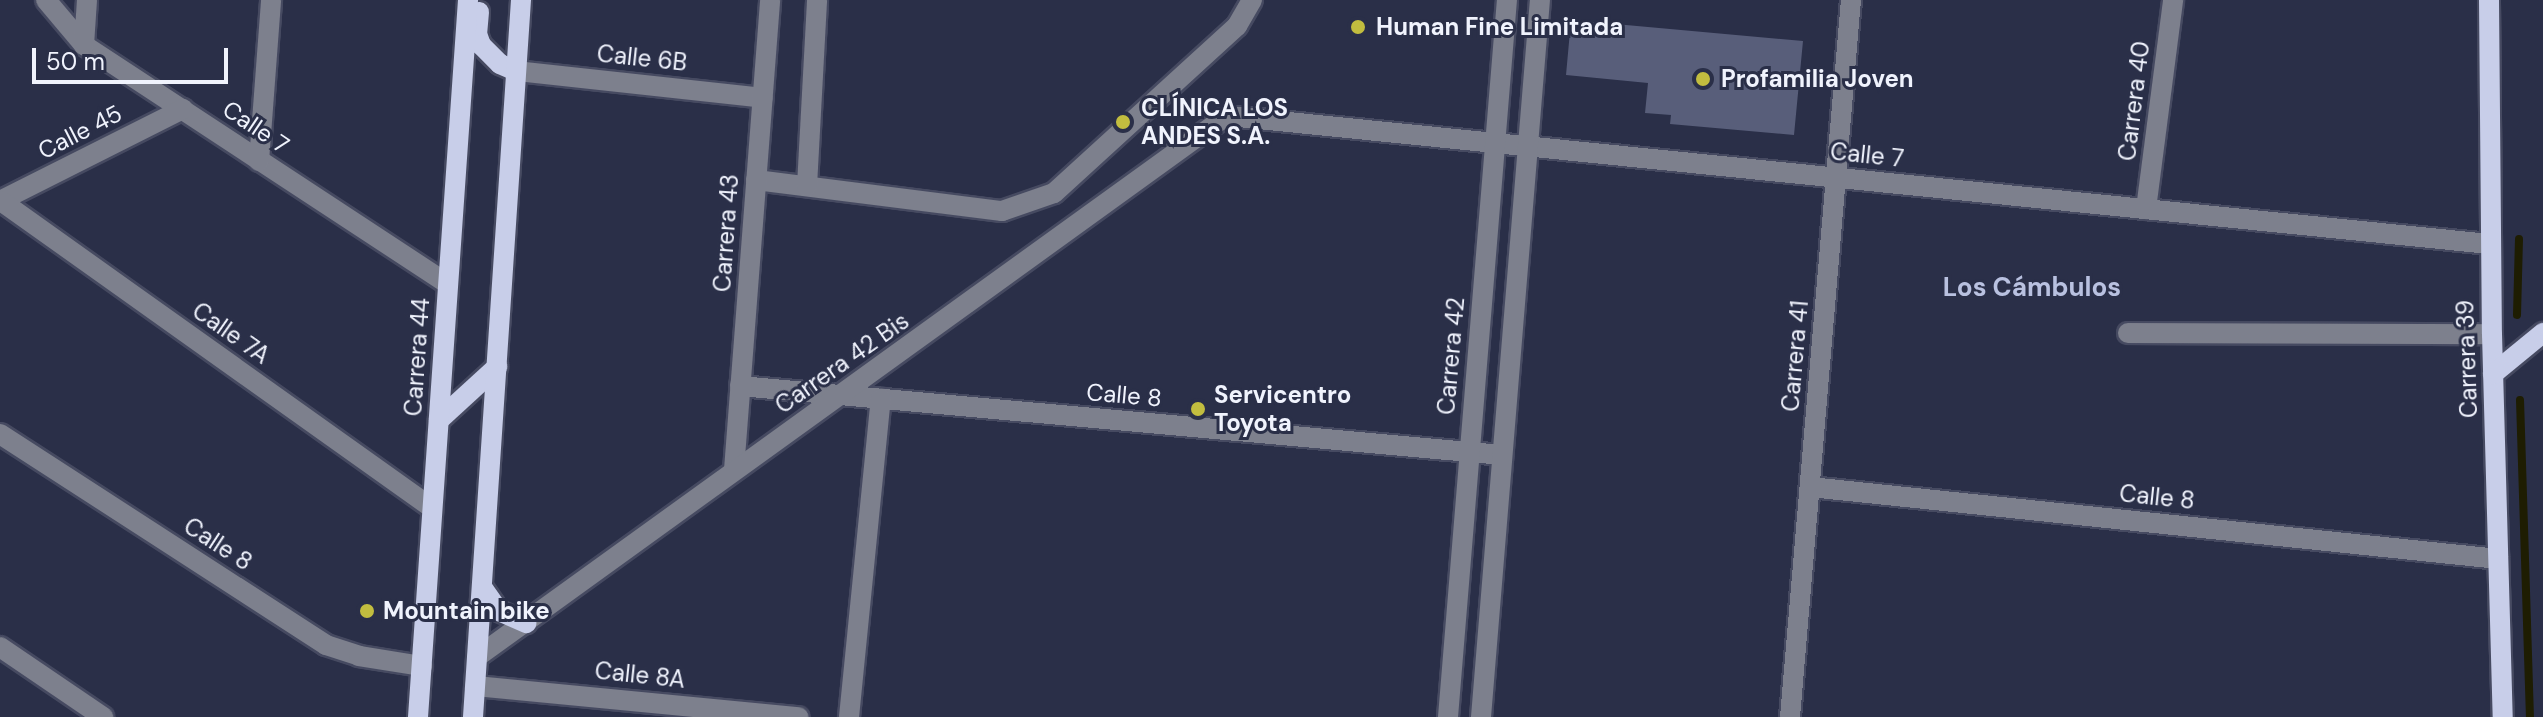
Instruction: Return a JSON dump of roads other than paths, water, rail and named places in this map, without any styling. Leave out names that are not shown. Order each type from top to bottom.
[{"type":"main road","name":"Carrera 44","points":[[418,717],[468,0]]},
{"type":"main road","points":[[480,0],[477,34],[481,45],[500,64],[516,71]]},
{"type":"main road","points":[[473,717],[521,0]]},
{"type":"main road","name":"Carrera 39","points":[[2489,0],[2490,244],[2503,717]]},
{"type":"main road","points":[[2493,374],[2543,333]]},
{"type":"main road","points":[[439,420],[497,367]]},
{"type":"main road","points":[[482,587],[499,611],[526,623]]},
{"type":"street","name":"Calle 7","points":[[46,0],[84,45],[448,284]]},
{"type":"street","points":[[84,45],[87,0]]},
{"type":"street","points":[[259,161],[271,0]]},
{"type":"street","name":"Carrera 43","points":[[734,470],[770,0]]},
{"type":"street","points":[[807,186],[817,0]]},
{"type":"street","points":[[756,180],[1002,211],[1054,193],[1237,26],[1252,0]]},
{"type":"street","name":"Carrera 42","points":[[1448,717],[1507,0]]},
{"type":"street","points":[[1481,717],[1540,0]]},
{"type":"street","name":"Carrera 41","points":[[1790,717],[1851,0]]},
{"type":"street","name":"Carrera 40","points":[[2146,209],[2173,0]]},
{"type":"street","name":"Calle 6B","points":[[516,71],[763,98]]},
{"type":"street","name":"Calle 45","points":[[0,201],[183,109]]},
{"type":"street","name":"Calle 7","points":[[1239,117],[2490,244]]},
{"type":"street","name":"Carrera 42 Bis","points":[[477,657],[734,470],[843,396],[1222,119],[1239,117]]},
{"type":"street","name":"Calle 7A","points":[[0,201],[432,508]]},
{"type":"street","points":[[2128,333],[2492,334]]},
{"type":"street","name":"Calle 8","points":[[740,386],[1502,455]]},
{"type":"street","points":[[849,717],[881,399]]},
{"type":"street","name":"Calle 8","points":[[0,434],[326,645],[359,656],[422,666]]},
{"type":"street","name":"Calle 8","points":[[1810,487],[2498,559]]},
{"type":"street","points":[[0,647],[103,717]]},
{"type":"street","name":"Calle 8A","points":[[475,686],[799,717]]},
{"type":"waterway","points":[[2517,315],[2519,239]]},
{"type":"waterway","points":[[2520,400],[2530,717]]},
{"type":"place","name":"Human Fine Limitada","points":[[1358,27]]},
{"type":"place","name":"Profamilia Joven","points":[[1703,79]]},
{"type":"place","name":"CLÍNICA LOS ANDES S.A.","points":[[1123,122]]},
{"type":"place","name":"Servicentro Toyota","points":[[1198,409]]},
{"type":"place","name":"Mountain bike","points":[[367,611]]},
{"type":"district","name":"Los Cámbulos","points":[[2032,288]]}]
